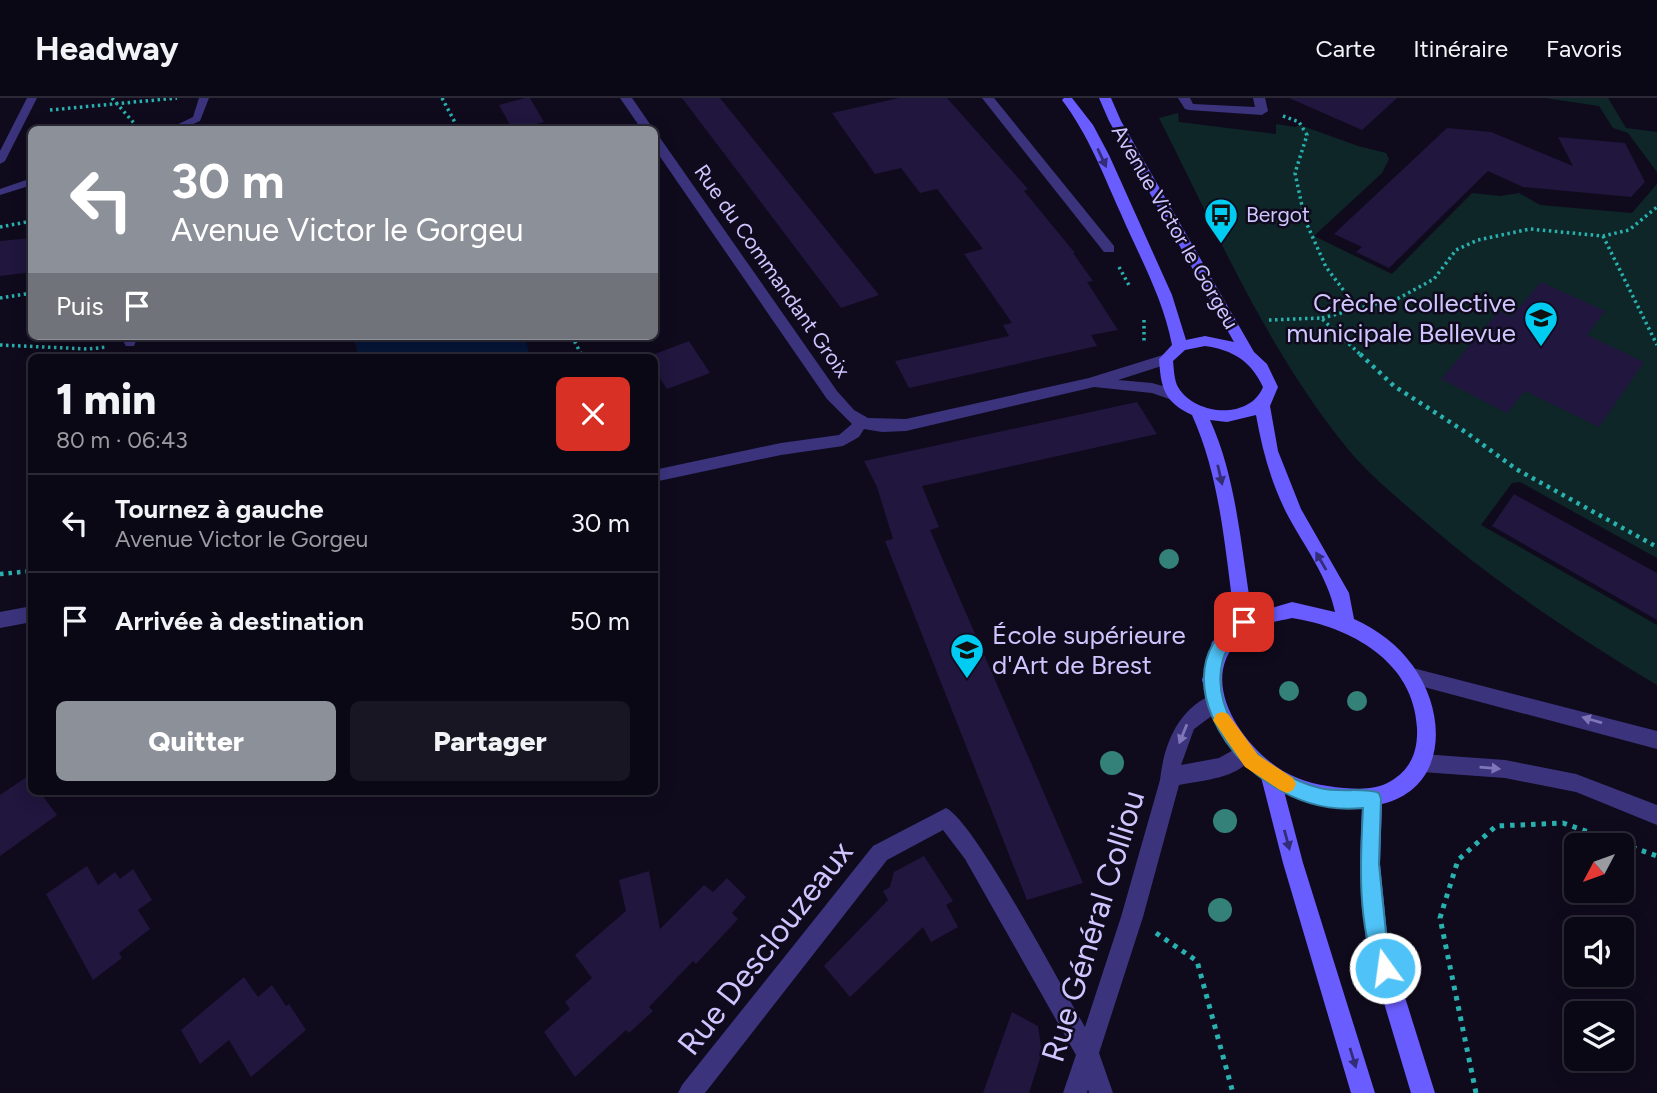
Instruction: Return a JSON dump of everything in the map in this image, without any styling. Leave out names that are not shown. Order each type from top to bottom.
[{"type":"main road","points":[[1065,99],[1088,102],[1105,98]]},
{"type":"main road","name":"Avenue Victor le Gorgeu","points":[[1105,98],[1115,121],[1248,354]]},
{"type":"main road","name":"Avenue Victor le Gorgeu","points":[[1065,99],[1085,122],[1170,309],[1181,346]]},
{"type":"main road","points":[[1205,341],[1222,343],[1248,354],[1264,370],[1270,385],[1269,396],[1262,406],[1240,416],[1219,417],[1198,411],[1172,394],[1164,373],[1166,359],[1181,346],[1205,341]]},
{"type":"main road","points":[[1262,406],[1270,451],[1293,510],[1340,593],[1346,623]]},
{"type":"main road","points":[[1198,411],[1214,446],[1226,497],[1244,622]]},
{"type":"main road","points":[[1292,610],[1319,614],[1346,623],[1392,654],[1422,697],[1428,720],[1428,743],[1422,763],[1410,779],[1393,791],[1372,799],[1347,801],[1294,789],[1270,775],[1244,753],[1226,728],[1214,703],[1211,677],[1216,655],[1227,636],[1244,622],[1266,613],[1292,610]]},
{"type":"main road","points":[[1270,775],[1293,863],[1363,1093]]},
{"type":"main road","points":[[1372,799],[1370,864],[1377,943],[1423,1093]]},
{"type":"street","points":[[626,98],[645,126]]},
{"type":"street","points":[[988,98],[1109,249]]},
{"type":"street","points":[[1184,98],[1189,107],[1261,104]]},
{"type":"street","name":"Rue du Commandant Groix","points":[[658,144],[832,395],[845,412],[860,424]]},
{"type":"street","points":[[658,475],[781,449],[844,440],[854,433],[860,424],[878,427],[906,425],[1090,383],[1166,359]]},
{"type":"street","points":[[1090,383],[1152,388],[1172,394]]},
{"type":"street","points":[[0,620],[28,615]]},
{"type":"street","points":[[1409,675],[1469,692],[1583,717],[1657,740]]},
{"type":"street","name":"Rue Général Colliou","points":[[1075,1093],[1132,917],[1172,762],[1187,723],[1214,703]]},
{"type":"street","name":"Rue Général Colliou","points":[[1170,777],[1223,767],[1244,753]]},
{"type":"street","points":[[1422,763],[1505,769],[1576,783],[1657,815]]},
{"type":"street","name":"Rue Desclouzeaux","points":[[690,1093],[880,853],[946,818],[972,852],[1087,1054]]},
{"type":"street","points":[[1087,1054],[1101,1093]]},
{"type":"lane","points":[[1,158],[32,98]]},
{"type":"lane","points":[[195,126],[204,98]]},
{"type":"lane","points":[[180,126],[197,119]]},
{"type":"lane","points":[[0,192],[28,182]]},
{"type":"path","points":[[112,98],[136,126]]},
{"type":"path","points":[[126,103],[128,98]]},
{"type":"path","points":[[24,113],[177,98]]},
{"type":"path","points":[[442,98],[457,126]]},
{"type":"path","points":[[1261,104],[1297,119],[1306,129],[1308,139],[1294,173],[1300,209],[1327,268],[1342,293],[1358,308]]},
{"type":"path","points":[[1269,320],[1321,318],[1399,298],[1434,279],[1456,250],[1478,240],[1530,229],[1603,236],[1629,230],[1657,207]]},
{"type":"path","points":[[0,227],[28,222]]},
{"type":"path","points":[[1603,236],[1657,345]]},
{"type":"path","points":[[1109,249],[1137,298]]},
{"type":"path","points":[[0,298],[28,294]]},
{"type":"path","points":[[1144,310],[1145,364]]},
{"type":"path","points":[[1321,318],[1394,386],[1467,433],[1516,469],[1657,547]]},
{"type":"path","points":[[0,345],[88,349],[131,340]]},
{"type":"path","points":[[0,574],[28,571]]},
{"type":"path","points":[[1476,1093],[1440,918],[1458,860],[1496,826],[1563,823],[1657,856]]},
{"type":"path","points":[[1132,917],[1197,961],[1233,1093]]},
{"type":"green space","points":[[1545,98],[1608,98],[1626,128],[1657,132],[1657,172],[1628,133],[1613,128],[1599,106]]},
{"type":"green space","points":[[1178,113],[1179,122],[1276,134],[1276,124],[1295,127],[1300,125],[1386,153],[1389,159],[1382,173],[1314,236],[1392,274],[1472,193],[1500,196],[1519,193],[1540,205],[1632,213],[1657,184],[1657,558],[1520,482],[1512,483],[1481,525],[1657,625],[1657,685],[1566,628],[1480,566],[1384,486],[1347,448],[1292,371],[1222,246],[1159,118]]},
{"type":"water","points":[[354,340],[525,340],[528,347],[528,354],[358,354]]},
{"type":"building","points":[[530,98],[544,122],[528,126],[511,126],[499,105]]},
{"type":"building","points":[[682,98],[720,98],[879,295],[841,308]]},
{"type":"building","points":[[899,98],[947,98],[1028,189],[1024,191],[1075,253],[1093,281],[1087,282],[1118,330],[1091,335],[1097,346],[909,388],[895,361],[1009,336],[1003,325],[1012,323],[964,254],[983,249],[937,189],[920,193],[901,168],[875,174],[832,113]]},
{"type":"building","points":[[1289,98],[1397,98],[1362,130]]},
{"type":"building","points":[[1447,128],[1491,132],[1573,166],[1558,137],[1625,143],[1645,182],[1631,197],[1523,187],[1488,171],[1389,268],[1356,252],[1362,247],[1334,234]]},
{"type":"building","points":[[28,238],[28,272],[0,276],[0,241]]},
{"type":"building","name":"Crèche collective municipale Bellevue","points":[[1541,282],[1605,311],[1587,335],[1644,362],[1599,427],[1525,391],[1507,413],[1441,379],[1499,311],[1511,317]]},
{"type":"building","points":[[689,341],[710,373],[667,389],[658,375],[658,354],[655,354]]},
{"type":"building","name":"École supérieure d'Art de Brest","points":[[1137,402],[1157,434],[922,486],[939,527],[930,530],[1083,883],[1027,900],[885,541],[893,539],[877,487],[864,461]]},
{"type":"building","points":[[1514,494],[1657,573],[1657,620],[1492,526]]},
{"type":"building","points":[[28,776],[28,795],[42,795],[57,815],[0,856],[0,795]]},
{"type":"building","points":[[924,856],[953,901],[946,905],[958,927],[931,942],[923,927],[850,997],[824,966],[888,900],[883,891],[890,887],[894,872]]},
{"type":"building","points":[[87,866],[98,885],[115,872],[120,879],[133,869],[152,900],[138,910],[150,929],[119,953],[122,958],[93,980],[46,894]]},
{"type":"building","points":[[649,871],[660,929],[704,885],[713,892],[727,878],[746,897],[732,913],[738,919],[696,964],[693,961],[649,1007],[653,1011],[629,1033],[626,1030],[575,1077],[544,1032],[570,1009],[565,1002],[592,978],[575,955],[626,911],[619,880]]},
{"type":"building","points":[[244,977],[258,997],[272,985],[286,1006],[289,1004],[306,1030],[251,1077],[229,1040],[200,1064],[181,1030]]},
{"type":"building","points":[[1012,1012],[1038,1026],[1042,1052],[1029,1093],[983,1093]]},
{"type":"slow traffic","points":[[1222,720],[1252,761],[1287,784]]},
{"type":"place","name":"Bergot","points":[[1221,245]]},
{"type":"place","name":"Crèche collective municipale Bellevue","points":[[1541,348]]},
{"type":"place","name":"École supérieure d'Art de Brest","points":[[967,680]]},
{"type":"route","points":[[1244,622],[1227,636],[1216,655],[1211,677],[1214,703],[1226,728],[1244,753],[1270,775],[1294,789],[1321,797],[1347,801],[1372,799],[1370,864],[1377,943],[1385,968]]}]
